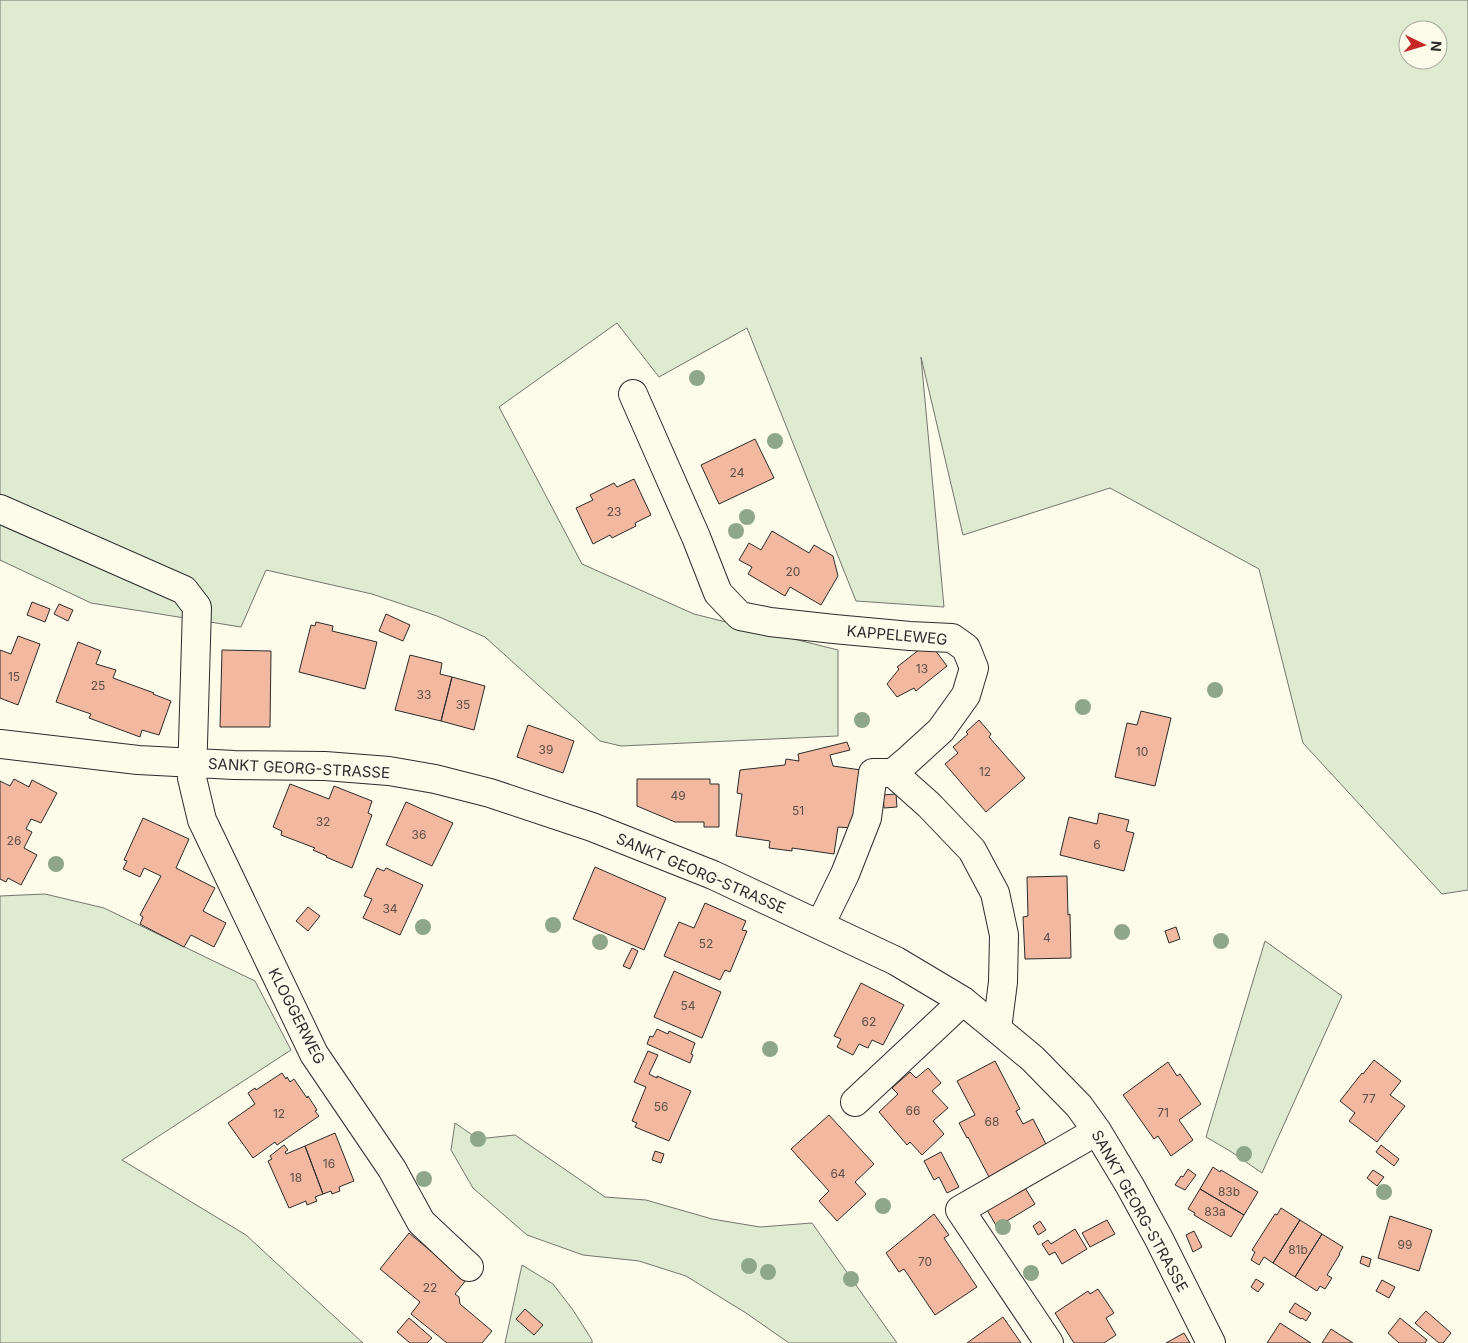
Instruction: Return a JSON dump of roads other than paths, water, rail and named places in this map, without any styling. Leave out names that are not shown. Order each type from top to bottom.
[{"type":"street","name":"KAPPELEWEG","points":[[633,394],[696,537],[718,593],[740,616],[770,622],[834,629],[952,638],[966,648],[974,668],[966,695],[941,730],[893,772]]},
{"type":"street","name":"KLOGGERWEG","points":[[0,509],[184,590],[197,606],[192,778],[202,820],[314,1054],[392,1169],[422,1222],[469,1267]]},
{"type":"street","name":"SANKT GEORG-STRASSE","points":[[0,744],[138,760],[234,765],[325,766],[389,771],[434,779],[490,793],[592,827],[704,871],[896,961],[963,1001],[998,1028],[1079,1106],[1097,1131],[1130,1186],[1211,1343]]},
{"type":"street","points":[[820,925],[845,874],[867,818],[873,773],[893,772],[929,805],[972,850],[995,893],[1004,935],[1003,982],[998,1028]]},
{"type":"street","points":[[855,1102],[963,1001]]},
{"type":"street","points":[[1048,1343],[960,1210],[1097,1131]]}]
